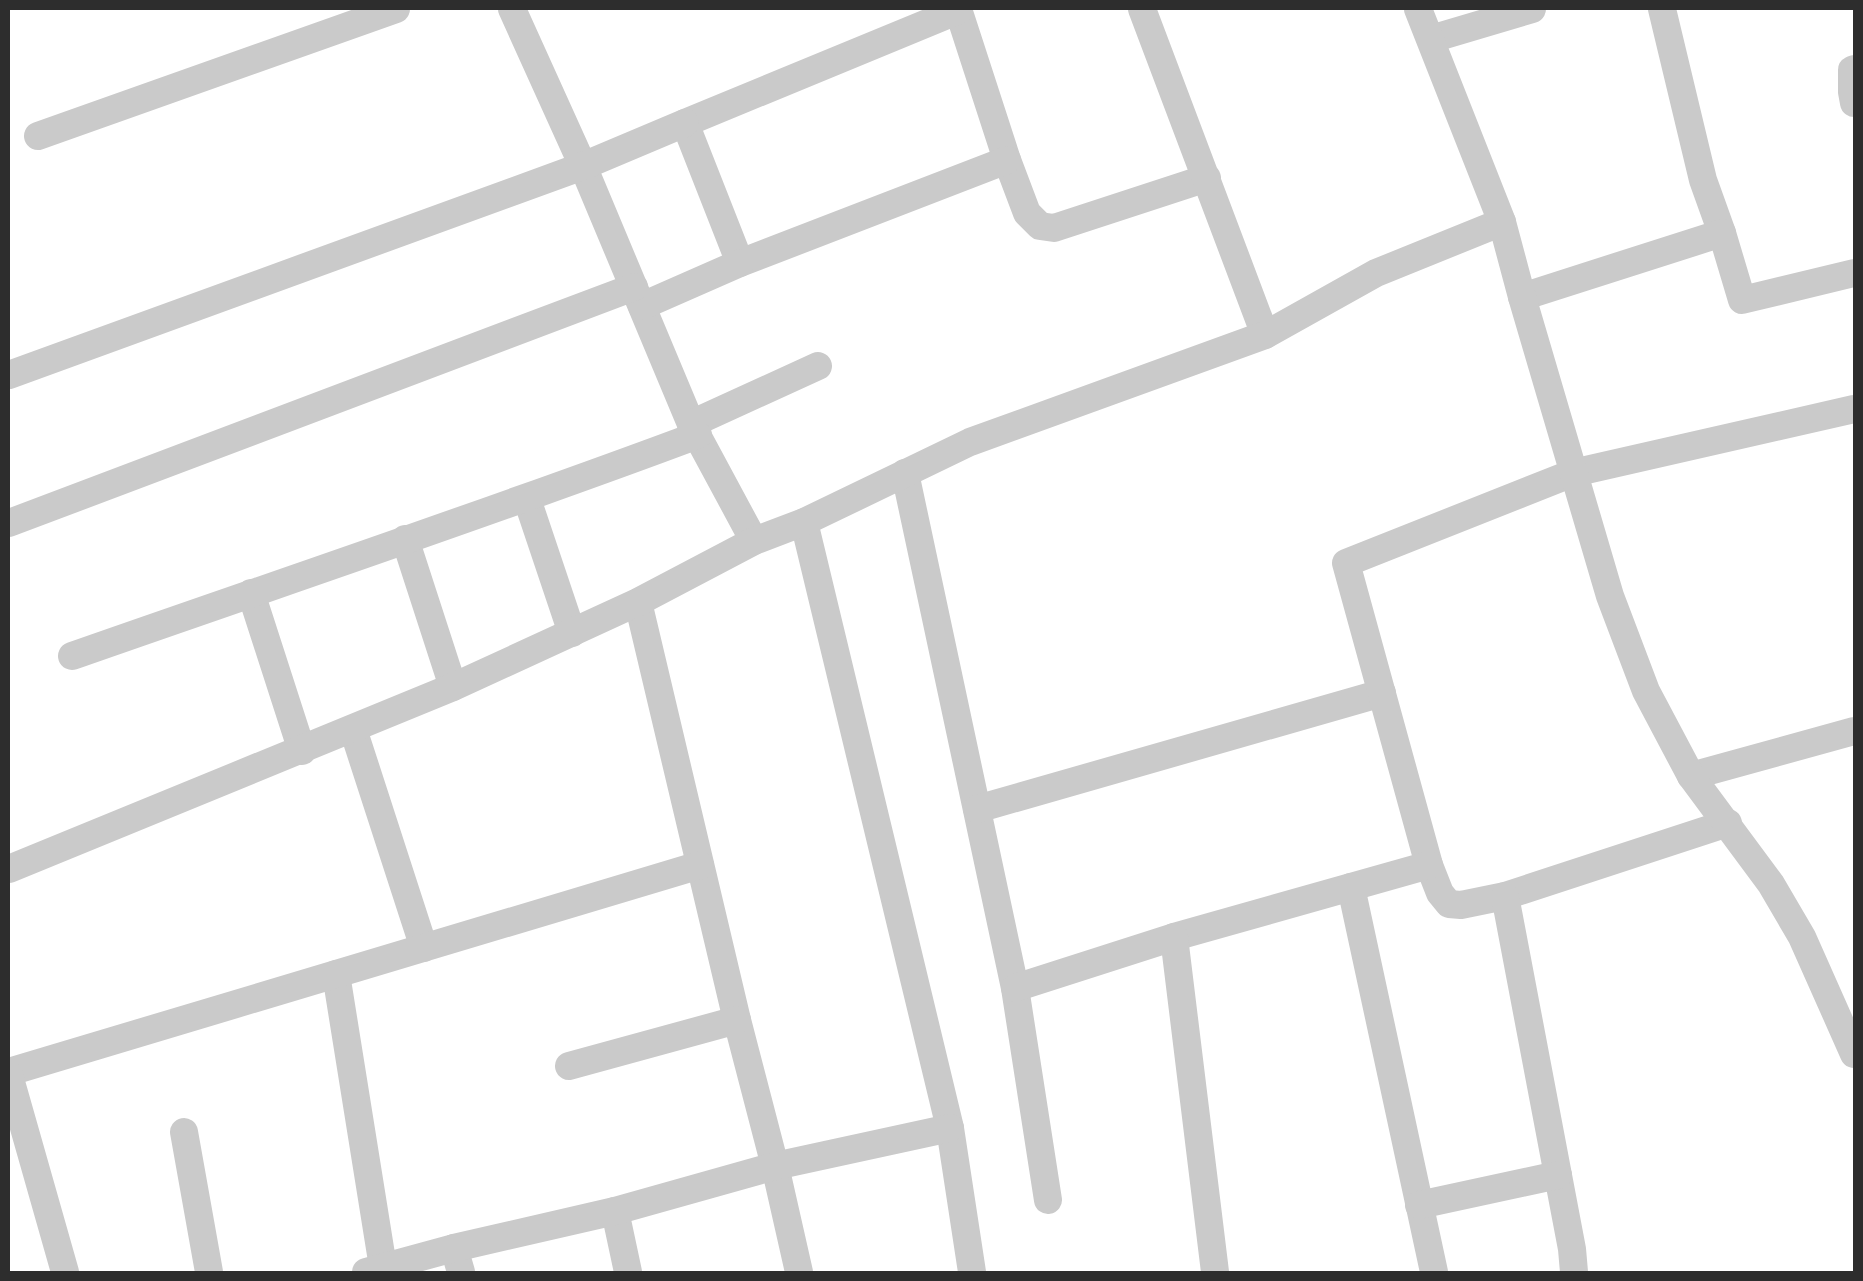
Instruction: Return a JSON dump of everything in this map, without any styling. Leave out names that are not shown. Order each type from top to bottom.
[{"type":"street","points":[[38,136],[396,9]]},
{"type":"street","points":[[9,374],[583,166],[959,9],[1006,160],[1027,213],[1040,226],[1054,228],[1207,178]]},
{"type":"street","points":[[1142,9],[1265,335]]},
{"type":"street","points":[[1418,9],[1502,222],[1572,473],[1610,596],[1646,692],[1691,776],[1771,884],[1802,937],[1854,1054]]},
{"type":"street","points":[[1430,39],[1532,9]]},
{"type":"street","points":[[1662,9],[1703,180],[1742,300],[1854,273]]},
{"type":"street","points":[[521,11],[583,166],[694,430],[754,541]]},
{"type":"street","points":[[1854,69],[1852,70],[1854,103]]},
{"type":"street","points":[[685,123],[740,263]]},
{"type":"street","points":[[9,523],[638,296],[740,263],[1006,160]]},
{"type":"street","points":[[9,869],[452,687],[638,602],[754,541],[804,522],[970,442],[1265,335],[1376,273],[1502,222]]},
{"type":"street","points":[[1522,297],[1722,234]]},
{"type":"street","points":[[72,656],[405,539],[527,499],[694,430],[818,366]]},
{"type":"street","points":[[1728,824],[1505,896],[1461,905],[1448,904],[1440,894],[1429,865],[1346,563],[1572,473],[1854,409]]},
{"type":"street","points":[[905,473],[1015,988],[1048,1200]]},
{"type":"street","points":[[527,499],[572,633]]},
{"type":"street","points":[[804,522],[950,1128],[972,1272]]},
{"type":"street","points":[[405,539],[452,687]]},
{"type":"street","points":[[251,593],[302,750]]},
{"type":"street","points":[[638,602],[700,865],[775,1166],[798,1272]]},
{"type":"street","points":[[977,809],[1382,693]]},
{"type":"street","points":[[353,729],[424,948]]},
{"type":"street","points":[[1691,776],[1854,731]]},
{"type":"street","points":[[65,1272],[9,1074],[700,865]]},
{"type":"street","points":[[1015,988],[1174,937],[1429,865]]},
{"type":"street","points":[[1351,887],[1434,1272]]},
{"type":"street","points":[[1505,896],[1572,1249],[1574,1272]]},
{"type":"street","points":[[1174,937],[1215,1272]]},
{"type":"street","points":[[336,974],[375,1269],[458,1260],[615,1211],[775,1166],[950,1128]]},
{"type":"street","points":[[569,1066],[738,1020]]},
{"type":"street","points":[[184,1132],[210,1272]]},
{"type":"street","points":[[1420,1205],[1558,1174]]},
{"type":"street","points":[[615,1211],[628,1272]]}]
